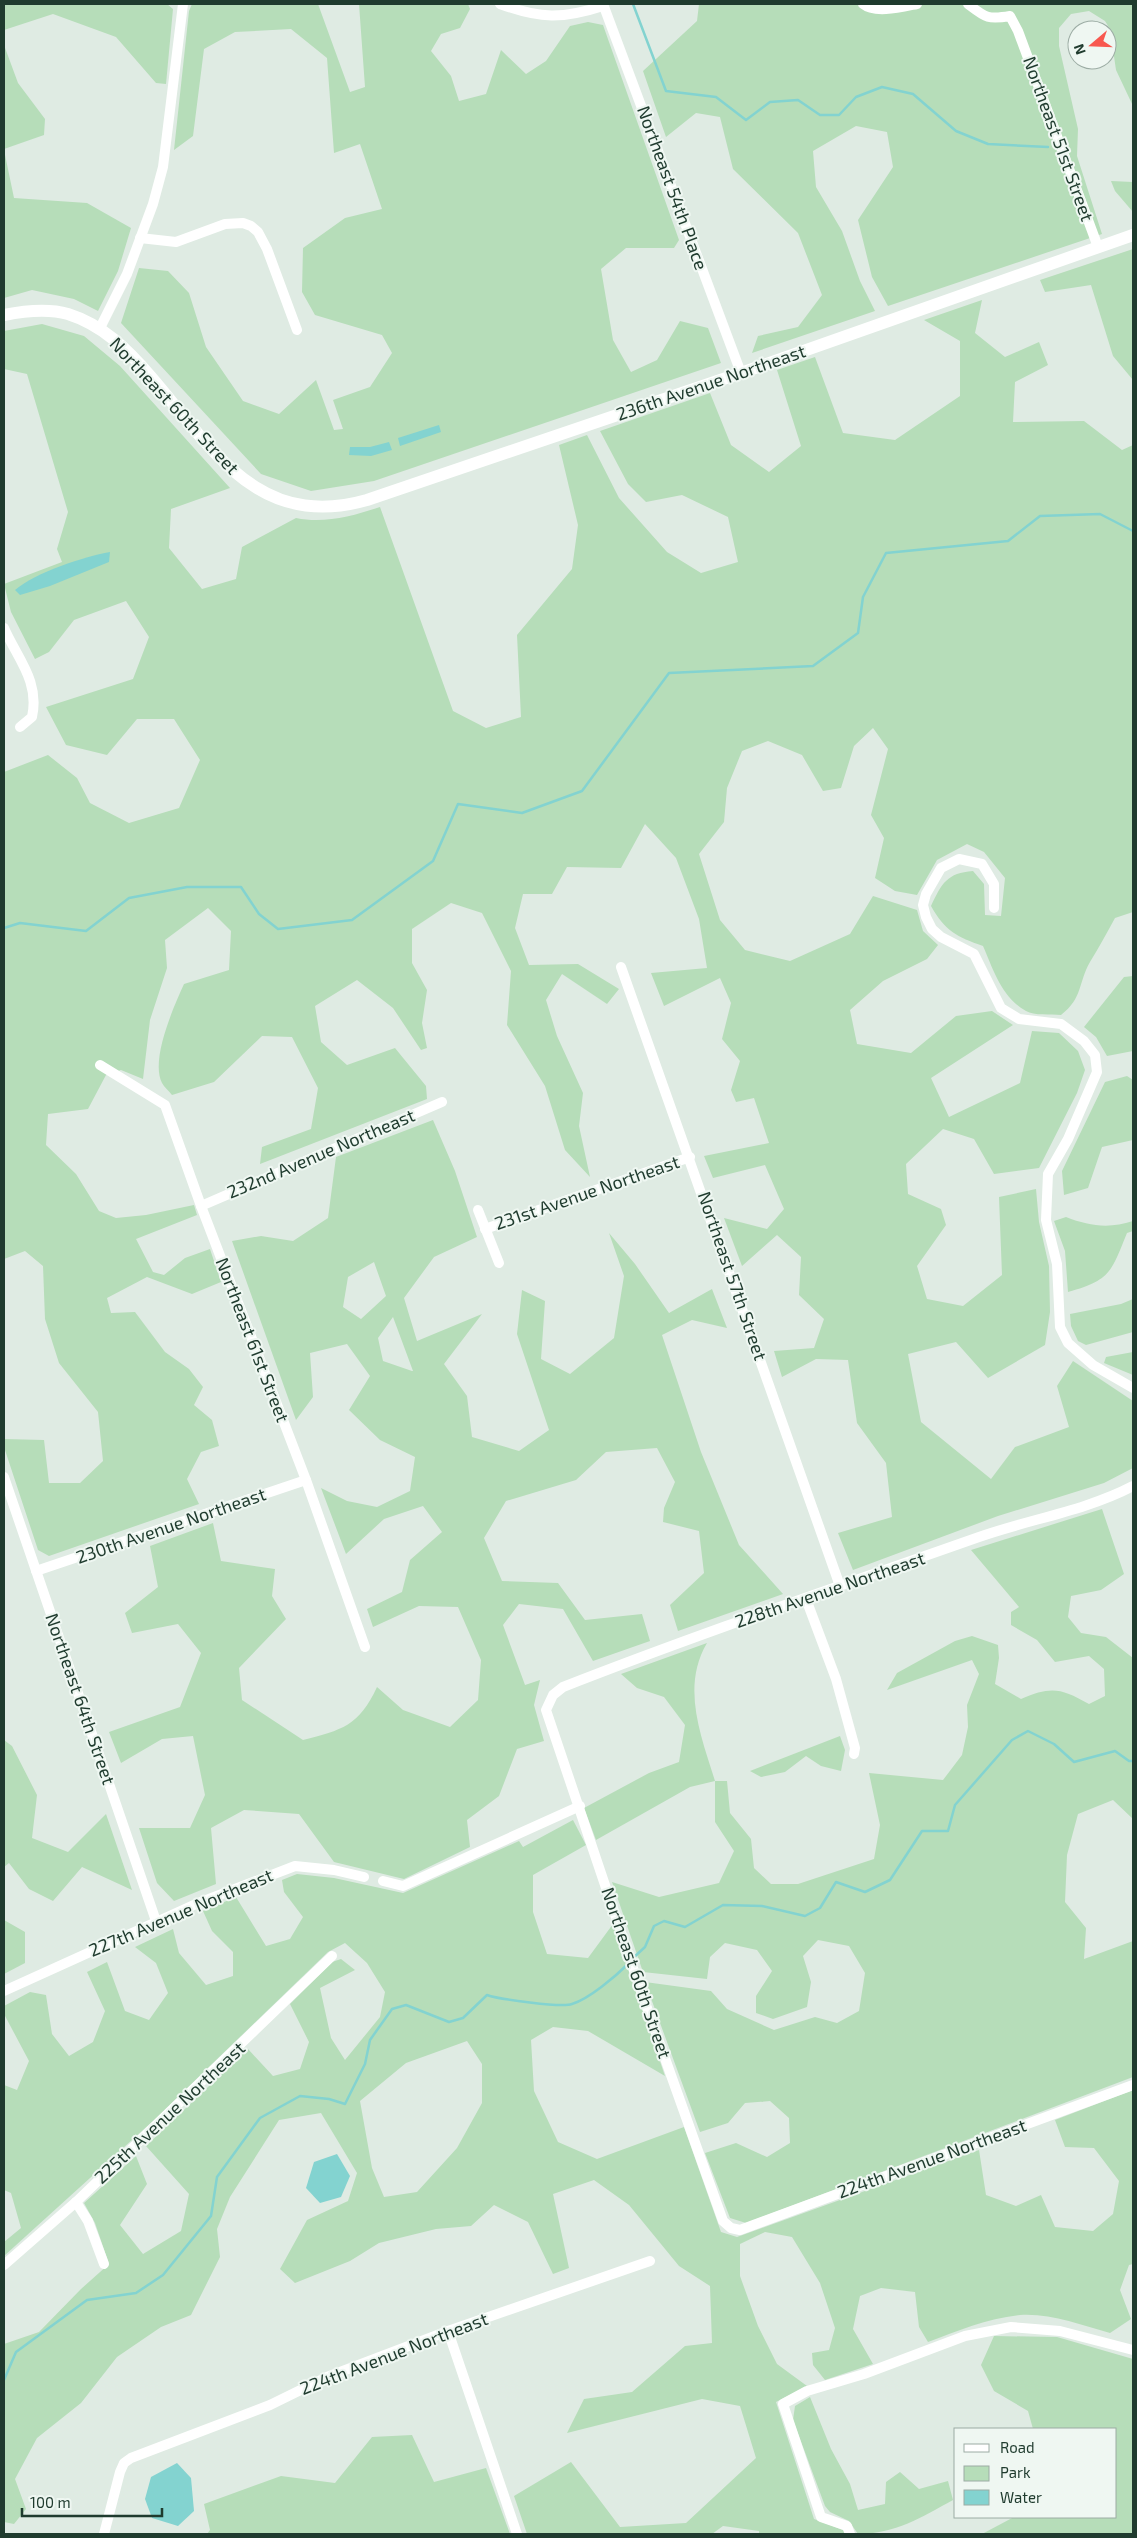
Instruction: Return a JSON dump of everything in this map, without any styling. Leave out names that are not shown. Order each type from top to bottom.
[{"type":"street","points":[[500,4],[516,10],[556,18],[579,14],[603,5]]},
{"type":"street","points":[[863,4],[867,7],[881,9],[917,4]]},
{"type":"street","name":"Northeast 51st Street","points":[[968,4],[979,15],[994,19],[1010,16],[1018,31],[1098,247]]},
{"type":"street","points":[[100,328],[118,294],[154,204],[164,167],[182,5]]},
{"type":"street","name":"Northeast 54th Place","points":[[603,5],[741,373]]},
{"type":"street","points":[[140,238],[176,242],[226,224],[242,223],[251,226],[258,232],[268,249],[297,330]]},
{"type":"street","name":"236th Avenue Northeast","points":[[285,502],[312,508],[335,507],[367,500],[741,373],[1133,235]]},
{"type":"street","name":"Northeast 60th Street","points":[[4,315],[32,311],[67,314],[100,328],[144,369],[233,470],[266,495],[285,502]]},
{"type":"street","points":[[4,628],[13,648],[25,666],[33,687],[32,717],[20,727]]},
{"type":"street","points":[[994,908],[994,884],[982,864],[959,859],[941,868],[926,894],[923,905],[932,929],[941,937],[974,954],[1001,1008],[1019,1019],[1061,1024],[1084,1041],[1095,1055],[1097,1072],[1068,1139],[1048,1174],[1046,1220],[1057,1264],[1060,1327],[1068,1343],[1093,1365],[1133,1388]]},
{"type":"street","name":"Northeast 57th Street","points":[[621,967],[690,1157],[840,1586]]},
{"type":"street","name":"Northeast 61st Street","points":[[100,1064],[165,1105],[201,1206],[306,1480],[365,1647]]},
{"type":"street","name":"232nd Avenue Northeast","points":[[201,1206],[442,1102]]},
{"type":"street","name":"231st Avenue Northeast","points":[[485,1229],[690,1157]]},
{"type":"street","points":[[478,1210],[499,1264]]},
{"type":"street","name":"Northeast 64th Street","points":[[4,1477],[156,1921]]},
{"type":"street","name":"230th Avenue Northeast","points":[[36,1571],[306,1480]]},
{"type":"street","name":"228th Avenue Northeast","points":[[547,1716],[547,1703],[563,1687],[670,1645],[806,1599],[1001,1529],[1107,1500],[1133,1486]]},
{"type":"street","points":[[806,1599],[836,1679],[855,1748],[854,1754]]},
{"type":"street","name":"Northeast 60th Street","points":[[547,1716],[580,1806],[634,1969],[724,2221],[731,2228]]},
{"type":"street","points":[[383,1881],[403,1886],[580,1806]]},
{"type":"street","name":"227th Avenue Northeast","points":[[4,1991],[156,1921],[295,1866],[334,1870],[364,1877]]},
{"type":"street","name":"225th Avenue Northeast","points":[[4,2265],[76,2202],[332,1956]]},
{"type":"street","name":"224th Avenue Northeast","points":[[731,2228],[740,2230],[1133,2085]]},
{"type":"street","points":[[76,2202],[88,2221],[104,2264]]},
{"type":"street","name":"224th Avenue Northeast","points":[[104,2534],[124,2463],[150,2449],[270,2405],[327,2377],[448,2331],[650,2261]]},
{"type":"street","points":[[850,2534],[847,2526],[821,2517],[783,2404],[807,2391],[864,2374],[965,2336],[1011,2328],[1060,2331],[1133,2350]]},
{"type":"street","points":[[448,2331],[517,2534]]},
{"type":"green space","points":[[4,4],[167,4],[173,9],[166,84],[156,83],[116,37],[53,14],[4,30]]},
{"type":"green space","points":[[192,4],[318,4],[350,92],[365,87],[359,4],[468,4],[470,9],[460,28],[441,34],[431,51],[451,76],[459,101],[486,94],[501,50],[526,74],[546,61],[570,26],[588,22],[603,25],[679,240],[674,248],[626,248],[601,269],[613,340],[631,372],[657,360],[680,321],[708,328],[721,363],[374,481],[311,491],[261,474],[121,323],[139,268],[168,271],[189,293],[206,347],[243,401],[279,414],[316,380],[334,430],[343,429],[333,400],[370,387],[392,353],[382,335],[315,315],[302,292],[303,248],[345,218],[382,209],[360,144],[334,153],[327,58],[291,29],[235,32],[204,49],[193,136],[174,150],[189,11]]},
{"type":"green space","points":[[699,4],[1133,4],[1133,106],[1116,70],[1117,20],[1103,20],[1089,11],[1071,14],[1059,28],[1059,46],[1078,129],[1077,156],[1102,234],[888,306],[872,277],[858,220],[893,167],[887,132],[856,126],[813,151],[816,187],[842,231],[860,281],[875,311],[752,353],[758,336],[798,327],[822,295],[798,233],[733,169],[720,117],[696,113],[666,137],[643,71],[697,21]]},
{"type":"green space","points":[[4,45],[18,83],[45,119],[44,135],[4,149]]},
{"type":"green space","points":[[4,150],[14,198],[87,203],[131,228],[118,271],[98,311],[74,299],[32,290],[4,298]]},
{"type":"green space","points":[[1111,181],[1133,182],[1133,212],[1115,191]]},
{"type":"green space","points":[[1133,249],[1133,380],[1113,356],[1091,285],[1045,292],[1040,280]]},
{"type":"green space","points":[[982,300],[975,333],[1005,357],[1039,342],[1048,365],[1015,382],[1013,422],[1084,421],[1122,450],[1133,445],[1133,912],[1115,918],[1086,970],[1077,996],[1068,1009],[1061,1015],[1033,1014],[1026,1011],[1004,991],[983,946],[953,932],[941,922],[931,906],[946,881],[957,874],[973,871],[984,884],[985,915],[1001,916],[1005,878],[984,852],[967,844],[937,860],[917,895],[895,891],[875,878],[884,838],[871,815],[888,749],[873,728],[854,746],[841,788],[823,791],[802,755],[768,741],[742,751],[727,788],[724,822],[699,854],[720,920],[745,950],[790,961],[850,934],[873,896],[917,910],[923,931],[938,945],[927,959],[883,981],[850,1010],[857,1044],[911,1053],[956,1016],[992,1011],[1013,1025],[931,1078],[949,1117],[1020,1083],[1032,1031],[1059,1033],[1078,1051],[1085,1070],[1077,1093],[1039,1168],[994,1174],[974,1139],[943,1129],[906,1164],[908,1194],[941,1209],[946,1225],[917,1266],[927,1299],[963,1306],[1002,1275],[999,1197],[1036,1189],[1039,1222],[1049,1266],[1050,1312],[1045,1345],[988,1378],[956,1342],[908,1354],[921,1422],[991,1479],[1015,1447],[1069,1427],[1057,1386],[1073,1361],[1133,1401],[1133,1468],[1104,1483],[998,1516],[853,1570],[838,1533],[892,1517],[886,1463],[857,1423],[848,1360],[816,1359],[782,1377],[774,1351],[814,1348],[824,1319],[799,1295],[801,1257],[777,1235],[742,1266],[724,1218],[767,1229],[784,1209],[765,1165],[713,1178],[704,1156],[769,1143],[754,1098],[736,1102],[731,1090],[740,1061],[722,1039],[731,1003],[720,978],[664,1006],[651,973],[707,968],[699,919],[676,858],[645,824],[621,868],[567,867],[552,894],[523,894],[515,928],[529,965],[578,964],[619,989],[607,1004],[562,974],[546,1000],[557,1036],[583,1093],[579,1126],[590,1177],[565,1150],[545,1086],[507,1025],[511,971],[482,913],[451,903],[412,929],[412,963],[427,990],[422,1023],[427,1048],[421,1050],[393,1008],[357,980],[315,1006],[321,1042],[347,1065],[395,1048],[426,1086],[427,1099],[260,1164],[262,1147],[311,1129],[318,1088],[292,1037],[262,1036],[214,1082],[172,1095],[163,1084],[159,1073],[161,1047],[169,1019],[184,984],[229,970],[231,931],[208,908],[165,940],[167,968],[150,1020],[143,1079],[121,1070],[106,1075],[88,1109],[48,1114],[46,1145],[76,1174],[99,1211],[116,1218],[146,1215],[194,1205],[197,1215],[136,1239],[153,1272],[164,1275],[185,1258],[210,1249],[221,1282],[192,1294],[147,1277],[107,1298],[111,1313],[135,1312],[165,1352],[189,1369],[203,1387],[194,1405],[212,1420],[219,1446],[201,1452],[187,1479],[199,1504],[49,1556],[38,1550],[4,1447],[4,1439],[44,1440],[49,1483],[80,1483],[103,1461],[98,1412],[59,1363],[45,1319],[43,1266],[25,1251],[4,1259],[4,772],[48,755],[77,778],[90,803],[129,823],[179,808],[200,760],[174,719],[137,719],[107,755],[66,745],[46,707],[133,679],[149,637],[126,601],[74,620],[49,652],[35,659],[11,612],[4,584],[62,562],[57,549],[68,512],[27,374],[4,369],[4,331],[42,324],[84,336],[120,366],[230,488],[171,509],[169,548],[202,589],[236,579],[242,547],[296,518],[328,520],[380,507],[453,711],[486,728],[521,717],[517,635],[572,569],[578,525],[559,445],[587,435],[619,498],[667,552],[701,573],[738,562],[728,517],[682,495],[646,502],[628,484],[600,431],[710,393],[731,445],[769,472],[801,446],[777,370],[815,357],[843,433],[895,440],[960,396],[960,341],[924,320]]},
{"type":"green space","points":[[1133,976],[1133,1051],[1107,1056],[1096,1037],[1084,1027],[1124,977]]},
{"type":"green space","points":[[1127,1076],[1133,1080],[1133,1140],[1102,1147],[1088,1188],[1064,1195],[1062,1171],[1105,1082]]},
{"type":"green space","points":[[433,1120],[455,1171],[477,1237],[434,1257],[404,1298],[417,1341],[482,1314],[444,1364],[467,1396],[472,1437],[519,1451],[549,1430],[517,1334],[522,1290],[545,1301],[541,1359],[570,1374],[614,1338],[624,1276],[609,1233],[635,1264],[669,1313],[712,1289],[727,1328],[692,1320],[662,1335],[701,1452],[739,1545],[783,1594],[678,1631],[670,1605],[704,1573],[699,1531],[663,1522],[664,1508],[675,1482],[657,1448],[606,1452],[576,1480],[506,1501],[484,1538],[502,1581],[558,1583],[585,1620],[642,1614],[650,1641],[593,1661],[563,1609],[519,1604],[503,1625],[525,1685],[540,1680],[534,1705],[544,1741],[517,1749],[499,1796],[467,1820],[470,1847],[404,1879],[334,1862],[299,1814],[244,1810],[211,1828],[216,1884],[174,1901],[157,1883],[139,1828],[190,1828],[205,1795],[193,1736],[162,1739],[121,1763],[109,1732],[180,1707],[201,1653],[178,1624],[132,1633],[125,1613],[158,1587],[150,1546],[213,1523],[221,1561],[275,1569],[272,1596],[286,1619],[239,1668],[242,1700],[303,1740],[328,1733],[348,1724],[363,1710],[377,1687],[403,1710],[450,1727],[478,1700],[481,1660],[458,1607],[419,1606],[373,1627],[367,1609],[402,1592],[410,1560],[442,1532],[423,1506],[384,1519],[346,1554],[321,1488],[347,1501],[377,1507],[410,1491],[415,1457],[380,1440],[349,1410],[370,1376],[347,1344],[310,1353],[313,1397],[296,1420],[232,1241],[261,1236],[293,1241],[328,1218],[336,1157]],"holes":[[[374,1262],[386,1296],[361,1319],[343,1307],[348,1277]],[[393,1317],[413,1371],[383,1361],[378,1338]]]},
{"type":"green space","points":[[1066,1217],[1083,1223],[1107,1226],[1133,1221],[1133,1231],[1127,1233],[1113,1266],[1108,1273],[1093,1283],[1068,1292],[1065,1251],[1054,1221]]},
{"type":"green space","points":[[1133,1299],[1133,1332],[1086,1345],[1078,1341],[1071,1326],[1070,1314],[1121,1304]]},
{"type":"green space","points":[[1133,1352],[1133,1375],[1104,1363],[1106,1357]]},
{"type":"green space","points":[[1102,1509],[1124,1574],[1101,1590],[1071,1596],[1068,1617],[1081,1633],[1106,1637],[1133,1658],[1133,1819],[1113,1800],[1078,1814],[1067,1855],[1065,1902],[1086,1928],[1084,1959],[1133,1941],[1133,2077],[746,2223],[730,2218],[705,2153],[736,2143],[767,2157],[790,2143],[789,2118],[770,2101],[745,2103],[728,2123],[700,2132],[645,1982],[711,1991],[727,2009],[774,2030],[815,2017],[837,2023],[859,2011],[865,1973],[849,1946],[818,1940],[803,1956],[811,1982],[807,2007],[773,2019],[756,2013],[756,1996],[772,1971],[757,1950],[725,1943],[710,1957],[707,1979],[643,1972],[612,1882],[659,1897],[719,1883],[734,1851],[715,1822],[715,1781],[727,1781],[730,1813],[751,1839],[754,1868],[771,1884],[798,1884],[874,1859],[880,1825],[869,1773],[943,1780],[962,1755],[968,1727],[967,1705],[979,1674],[972,1660],[887,1690],[897,1673],[955,1641],[972,1636],[998,1645],[999,1658],[995,1684],[1021,1699],[1040,1692],[1056,1691],[1071,1695],[1089,1704],[1105,1696],[1104,1669],[1089,1656],[1055,1662],[1037,1640],[1011,1625],[1011,1612],[1019,1607],[971,1550]]},
{"type":"green space","points":[[707,1643],[699,1660],[694,1694],[699,1729],[715,1781],[690,1787],[596,1840],[584,1808],[649,1773],[679,1762],[685,1725],[664,1697],[637,1688],[621,1674]]},
{"type":"green space","points":[[840,1736],[845,1750],[841,1771],[821,1766],[806,1756],[785,1772],[761,1777],[750,1771]]},
{"type":"green space","points":[[4,1740],[12,1746],[37,1795],[32,1838],[68,1852],[106,1814],[132,1890],[82,1867],[53,1901],[29,1889],[9,1863],[4,1867]]},
{"type":"green space","points":[[573,1820],[586,1845],[533,1875],[533,1912],[547,1954],[588,1958],[613,1924],[665,2076],[588,2031],[553,2027],[531,2040],[534,2091],[558,2142],[597,2159],[684,2127],[721,2232],[737,2237],[979,2150],[986,2195],[1016,2206],[1041,2195],[1055,2227],[1093,2231],[1113,2214],[1119,2181],[1094,2148],[1065,2147],[1055,2120],[1133,2090],[1133,2264],[1129,2265],[1120,2290],[1131,2319],[1110,2333],[1054,2318],[1020,2315],[985,2322],[928,2342],[919,2327],[915,2292],[881,2288],[860,2296],[853,2329],[873,2364],[825,2380],[813,2365],[812,2353],[829,2350],[835,2328],[820,2283],[792,2237],[765,2232],[740,2244],[740,2276],[758,2326],[777,2364],[807,2386],[776,2402],[814,2519],[843,2530],[845,2534],[759,2534],[759,2531],[723,2526],[712,2534],[527,2534],[514,2496],[571,2462],[620,2527],[686,2523],[756,2458],[740,2406],[702,2399],[567,2433],[584,2399],[632,2392],[685,2346],[712,2343],[710,2286],[679,2266],[629,2205],[594,2180],[553,2194],[569,2268],[553,2274],[528,2222],[494,2205],[471,2226],[436,2229],[379,2243],[350,2261],[295,2283],[280,2269],[307,2220],[348,2201],[357,2173],[321,2113],[279,2120],[230,2197],[217,2229],[220,2257],[191,2315],[161,2327],[117,2357],[81,2403],[37,2438],[15,2479],[26,2509],[14,2524],[4,2522],[4,2344],[39,2332],[81,2289],[109,2264],[95,2223],[84,2203],[136,2156],[147,2184],[120,2225],[143,2254],[181,2231],[189,2194],[146,2146],[248,2049],[273,2076],[300,2069],[309,2042],[290,2004],[332,1962],[341,1959],[355,1970],[320,1988],[331,2038],[345,2060],[380,2017],[385,1992],[367,1963],[345,1943],[328,1952],[154,2120],[4,2256],[4,2242],[21,2228],[11,2193],[4,2190],[4,2085],[17,2090],[29,2061],[4,2014],[4,2006],[30,1992],[46,1995],[52,2034],[69,2056],[93,2042],[105,2011],[87,1972],[107,1962],[125,2011],[149,2020],[168,1993],[156,1963],[135,1947],[173,1929],[179,1953],[206,1985],[233,1976],[233,1952],[212,1931],[203,1911],[236,1897],[266,1946],[290,1939],[303,1917],[284,1892],[282,1880],[297,1874],[334,1878],[403,1893],[519,1841],[523,1847]],"holes":[[[467,2041],[482,2064],[482,2103],[457,2148],[417,2192],[384,2197],[372,2168],[360,2101],[406,2063]]]},
{"type":"green space","points":[[4,1920],[25,1932],[25,1963],[4,1974]]},
{"type":"green space","points":[[994,2336],[1057,2337],[1133,2359],[1133,2534],[982,2534],[1012,2518],[1117,2518],[1117,2428],[1033,2428],[1028,2411],[994,2391],[981,2365]]},
{"type":"green space","points":[[810,2397],[831,2449],[850,2484],[858,2510],[885,2504],[886,2482],[900,2472],[919,2489],[948,2481],[953,2500],[896,2528],[858,2534],[849,2521],[830,2512],[825,2506],[793,2420],[795,2406]]},
{"type":"green space","points":[[412,2435],[434,2482],[486,2468],[510,2534],[207,2534],[210,2530],[204,2504],[281,2476],[335,2483],[372,2437]]},
{"type":"water","points":[[439,425],[441,432],[400,446],[398,438]]},
{"type":"water","points":[[389,442],[392,450],[371,456],[349,455],[350,447],[370,447]]},
{"type":"water","points":[[110,552],[109,562],[50,586],[20,595],[15,590],[47,571]]},
{"type":"water","points":[[337,2154],[350,2176],[341,2197],[320,2203],[306,2188],[314,2162]]},
{"type":"water","points":[[177,2463],[191,2478],[194,2511],[178,2526],[152,2518],[145,2499],[151,2477]]},
{"type":"waterway","points":[[633,4],[666,91],[716,97],[746,120],[770,102],[798,100],[820,115],[839,115],[856,97],[882,87],[913,94],[956,131],[988,144],[1048,147]]},
{"type":"waterway","points":[[4,928],[20,923],[86,931],[129,898],[187,887],[241,887],[259,914],[278,929],[352,920],[433,861],[458,804],[522,813],[582,791],[669,673],[813,666],[858,633],[863,597],[886,553],[1008,541],[1040,516],[1100,514],[1133,531]]},
{"type":"waterway","points":[[632,1959],[645,1947],[654,1926],[664,1921],[685,1927],[723,1905],[762,1906],[805,1916],[820,1908],[836,1882],[865,1892],[890,1880],[922,1831],[948,1831],[955,1805],[1012,1740],[1028,1731],[1054,1744],[1074,1762],[1115,1751],[1129,1761],[1133,1761]]},
{"type":"waterway","points":[[4,2380],[16,2352],[87,2300],[136,2293],[163,2275],[211,2216],[217,2177],[260,2118],[300,2096],[329,2099],[345,2104],[365,2064],[370,2040],[392,2009],[406,2005],[449,2022],[463,2018],[487,1995],[544,2004],[572,2004],[594,1992],[629,1963]]}]
